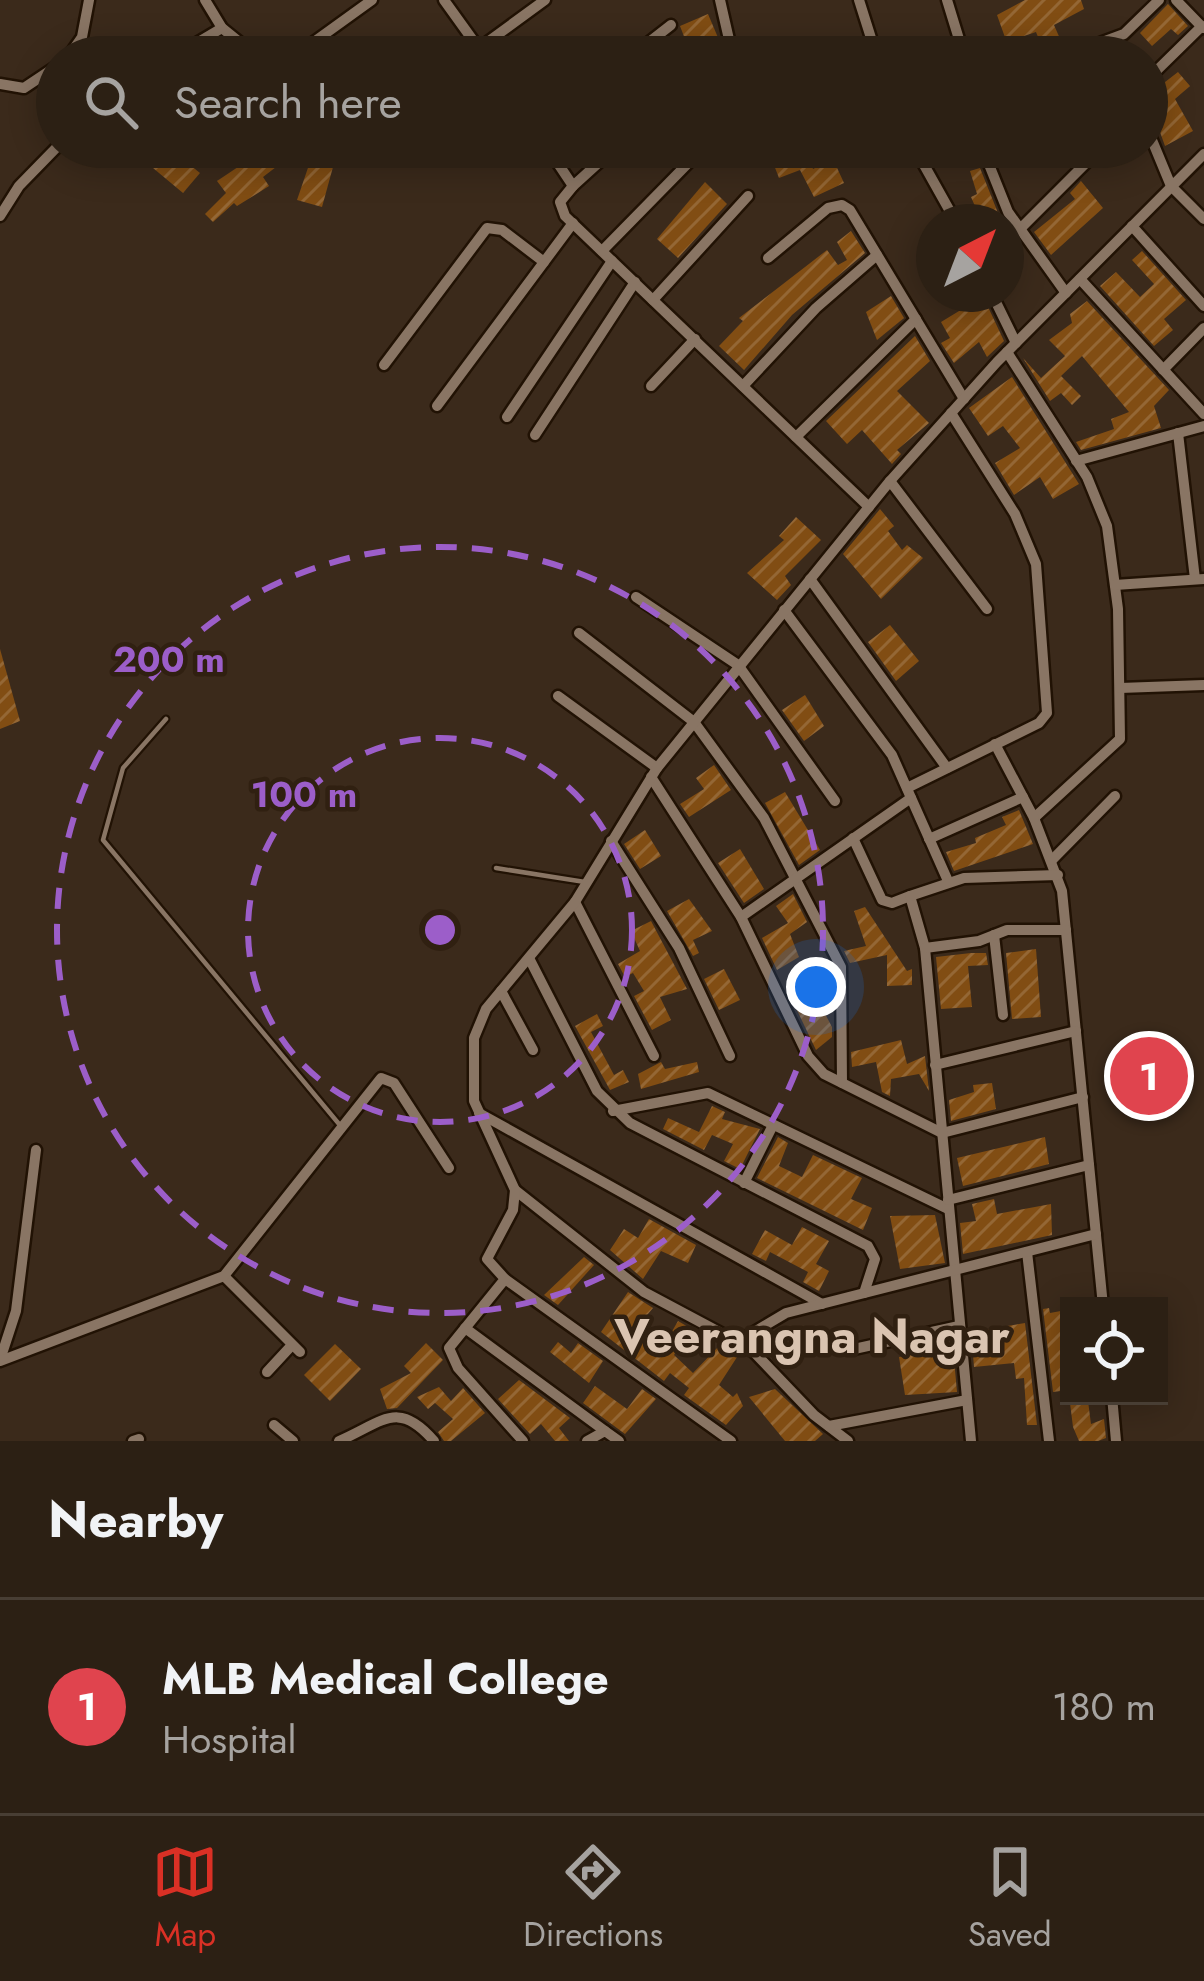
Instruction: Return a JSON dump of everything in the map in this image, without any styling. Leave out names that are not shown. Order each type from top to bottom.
[{"type":"street","points":[[82,36],[89,0]]},
{"type":"street","points":[[206,0],[233,36]]},
{"type":"street","points":[[322,36],[371,0]]},
{"type":"street","points":[[444,0],[470,36]]},
{"type":"street","points":[[502,36],[544,0]]},
{"type":"street","points":[[721,0],[729,36]]},
{"type":"street","points":[[859,0],[871,36]]},
{"type":"street","points":[[948,0],[958,36]]},
{"type":"street","points":[[1119,36],[1159,0]]},
{"type":"street","points":[[1168,60],[1203,27],[1176,0]]},
{"type":"street","points":[[657,36],[671,25]]},
{"type":"street","points":[[209,36],[223,28]]},
{"type":"street","points":[[0,84],[24,88],[36,80]]},
{"type":"street","points":[[848,1441],[739,1341],[644,1292],[515,1190],[473,1101],[474,1038],[502,991],[575,902],[654,772],[738,665],[951,413],[1204,154]]},
{"type":"street","points":[[0,216],[37,168]]},
{"type":"street","points":[[561,168],[573,186]]},
{"type":"street","points":[[593,168],[560,202],[572,223],[869,507]]},
{"type":"street","points":[[602,251],[683,168]]},
{"type":"street","points":[[926,168],[946,204]]},
{"type":"street","points":[[991,168],[1007,204]]},
{"type":"street","points":[[1024,224],[1081,168]]},
{"type":"street","points":[[1164,168],[1172,186],[1204,219]]},
{"type":"street","points":[[653,300],[748,196]]},
{"type":"street","points":[[768,258],[834,205],[850,210],[964,399]]},
{"type":"street","points":[[437,406],[572,223]]},
{"type":"street","points":[[1132,226],[1204,306]]},
{"type":"street","points":[[384,365],[487,228],[502,230],[544,262]]},
{"type":"street","points":[[1024,238],[1066,293]]},
{"type":"street","points":[[742,386],[816,308],[877,255]]},
{"type":"street","points":[[507,418],[612,261]]},
{"type":"street","points":[[1080,279],[1204,414]]},
{"type":"street","points":[[536,435],[635,282]]},
{"type":"street","points":[[998,312],[1011,348],[1107,526],[1115,585],[1120,739],[1034,818]]},
{"type":"street","points":[[796,437],[916,319]]},
{"type":"street","points":[[1163,370],[1204,328]]},
{"type":"street","points":[[651,386],[694,340]]},
{"type":"street","points":[[741,917],[909,793],[947,768],[1039,723],[1047,713],[1036,564],[1015,514],[951,413]]},
{"type":"street","points":[[1076,461],[1204,426]]},
{"type":"street","points":[[1115,585],[1200,579],[1178,434]]},
{"type":"street","points":[[890,482],[987,609]]},
{"type":"street","points":[[810,579],[947,768]]},
{"type":"street","points":[[636,596],[738,665],[835,800]]},
{"type":"street","points":[[784,610],[878,733],[948,881]]},
{"type":"street","points":[[580,633],[694,722],[764,818],[836,952],[844,981],[842,1083]]},
{"type":"street","points":[[1120,688],[1204,685]]},
{"type":"street","points":[[558,696],[654,772],[741,917],[814,1066],[941,1132],[1083,1097]]},
{"type":"street","points":[[995,744],[1058,875],[1102,1297]]},
{"type":"street","points":[[929,839],[1023,796]]},
{"type":"street","points":[[1052,860],[1115,796]]},
{"type":"street","points":[[853,838],[882,900],[892,903],[948,881],[1058,875]]},
{"type":"street","points":[[611,842],[679,947],[730,1055]]},
{"type":"street","points":[[910,896],[925,948],[971,1441]]},
{"type":"street","points":[[575,902],[654,1056]]},
{"type":"street","points":[[925,948],[1014,929],[1066,930]]},
{"type":"street","points":[[994,935],[1003,1015]]},
{"type":"street","points":[[529,958],[613,1111],[873,1250],[864,1293]]},
{"type":"street","points":[[502,991],[533,1050]]},
{"type":"street","points":[[935,1065],[1076,1031]]},
{"type":"street","points":[[0,1360],[224,1276],[375,1082],[388,1078],[448,1168]]},
{"type":"street","points":[[613,1111],[696,1091],[948,1205],[1089,1165]]},
{"type":"street","points":[[479,1113],[822,1304]]},
{"type":"street","points":[[744,1183],[773,1125]]},
{"type":"street","points":[[0,1360],[16,1311],[36,1150]]},
{"type":"street","points":[[515,1190],[512,1210],[487,1259],[505,1279],[731,1441]]},
{"type":"street","points":[[739,1341],[771,1318],[1096,1234]]},
{"type":"street","points":[[1027,1252],[1049,1441]]},
{"type":"street","points":[[224,1276],[296,1348],[267,1372]]},
{"type":"street","points":[[505,1279],[448,1348],[450,1357],[523,1441]]},
{"type":"street","points":[[854,1349],[959,1326]]},
{"type":"street","points":[[465,1328],[619,1441]]},
{"type":"street","points":[[827,1426],[967,1400]]},
{"type":"street","points":[[1113,1405],[1116,1441]]},
{"type":"street","points":[[339,1441],[399,1415],[414,1418],[434,1441]]},
{"type":"street","points":[[274,1425],[292,1441]]},
{"type":"street","points":[[587,1441],[605,1431]]},
{"type":"lane","points":[[166,719],[124,768],[103,840],[341,1126]]},
{"type":"lane","points":[[496,868],[587,883]]},
{"type":"building","points":[[1025,0],[1081,0],[1084,9],[1054,25],[1059,36],[1038,36],[1036,32],[1004,36],[997,15]]},
{"type":"building","points":[[1168,4],[1188,26],[1178,35],[1171,29],[1163,36],[1140,33]]},
{"type":"building","points":[[708,14],[717,36],[684,36],[680,26]]},
{"type":"building","points":[[1178,72],[1190,86],[1175,99],[1193,131],[1168,144],[1168,80]]},
{"type":"building","points":[[153,168],[194,168],[200,173],[183,193]]},
{"type":"building","points":[[236,168],[275,168],[263,177],[269,186],[237,206],[234,203],[213,222],[205,214],[226,193],[217,181]]},
{"type":"building","points":[[308,168],[333,168],[322,207],[297,200]]},
{"type":"building","points":[[775,168],[837,168],[844,183],[814,197],[800,170],[779,178]]},
{"type":"building","points":[[980,168],[994,204],[974,204],[971,197],[977,194],[970,171]]},
{"type":"building","points":[[1081,181],[1103,208],[1051,255],[1034,232],[1075,199],[1070,193]]},
{"type":"building","points":[[705,182],[727,204],[678,258],[657,239]]},
{"type":"building","points":[[851,231],[865,253],[792,315],[744,370],[719,346],[743,321],[739,318],[827,250],[838,265],[847,260],[837,242]]},
{"type":"building","points":[[1142,251],[1186,300],[1164,319],[1173,330],[1154,346],[1100,286],[1116,272],[1140,297],[1154,284],[1132,260]]},
{"type":"building","points":[[891,296],[904,318],[877,340],[866,312]]},
{"type":"building","points":[[1087,301],[1169,390],[1154,406],[1161,428],[1081,450],[1076,442],[1114,429],[1111,419],[1129,412],[1082,356],[1061,376],[1081,396],[1072,405],[1061,393],[1050,401],[1023,358],[1041,378],[1065,356],[1049,340],[1072,323],[1070,314]]},
{"type":"building","points":[[957,312],[990,312],[1004,341],[987,357],[979,342],[954,363],[941,343],[950,338],[941,322]]},
{"type":"building","points":[[915,336],[930,361],[897,391],[929,423],[897,450],[901,454],[892,464],[862,430],[847,444],[826,421]]},
{"type":"building","points":[[1012,377],[1079,484],[1053,499],[1040,477],[1014,495],[995,463],[1020,448],[1003,426],[988,436],[969,408]]},
{"type":"building","points":[[880,509],[894,526],[888,531],[902,550],[907,545],[923,558],[881,599],[843,554]]},
{"type":"building","points":[[796,517],[821,540],[785,576],[791,585],[777,600],[747,573],[784,540],[779,536]]},
{"type":"building","points":[[890,625],[919,661],[896,681],[868,642]]},
{"type":"building","points":[[0,649],[20,721],[0,729]]},
{"type":"building","points":[[805,695],[824,726],[804,741],[782,710]]},
{"type":"building","points":[[714,765],[731,790],[689,817],[680,804],[704,789],[696,778]]},
{"type":"building","points":[[785,792],[820,850],[799,865],[765,803]]},
{"type":"building","points":[[1019,810],[1033,844],[954,871],[946,852],[976,843],[975,838],[1006,825],[1002,817]]},
{"type":"building","points":[[645,830],[661,856],[640,869],[624,844]]},
{"type":"building","points":[[740,849],[764,889],[744,903],[718,863]]},
{"type":"building","points":[[793,894],[807,922],[790,934],[799,957],[777,970],[762,938],[788,923],[776,906]]},
{"type":"building","points":[[689,899],[712,931],[693,940],[699,953],[693,956],[667,911]]},
{"type":"building","points":[[865,907],[907,971],[912,969],[912,985],[887,986],[887,955],[850,963],[844,951],[866,946],[854,911]]},
{"type":"building","points":[[651,921],[687,989],[660,997],[671,1020],[652,1030],[634,996],[644,991],[633,973],[625,977],[618,964],[640,951],[631,931]]},
{"type":"building","points":[[1036,949],[1041,1017],[1012,1019],[1006,953]]},
{"type":"building","points":[[986,953],[988,965],[968,966],[972,1007],[941,1009],[936,957]]},
{"type":"building","points":[[724,969],[740,1000],[719,1010],[704,979]]},
{"type":"building","points":[[813,991],[832,1027],[832,1037],[816,1050],[794,1004]]},
{"type":"building","points":[[597,1014],[603,1026],[591,1032],[614,1075],[623,1070],[629,1082],[610,1090],[575,1026]]},
{"type":"building","points":[[901,1040],[907,1064],[925,1056],[929,1091],[919,1074],[891,1079],[890,1096],[882,1092],[876,1062],[852,1067],[851,1052]]},
{"type":"building","points":[[661,1062],[665,1069],[697,1062],[699,1072],[641,1089],[638,1074]]},
{"type":"building","points":[[992,1083],[996,1109],[951,1121],[949,1100],[974,1092],[973,1085]]},
{"type":"building","points":[[712,1106],[725,1112],[722,1119],[760,1129],[740,1169],[724,1161],[733,1144],[712,1135],[704,1150],[663,1129],[668,1118],[699,1132]]},
{"type":"building","points":[[778,1137],[788,1143],[779,1166],[802,1177],[813,1155],[862,1178],[851,1199],[872,1208],[863,1230],[757,1178]]},
{"type":"building","points":[[1045,1137],[1049,1164],[963,1186],[957,1158]]},
{"type":"building","points":[[994,1199],[997,1214],[1051,1204],[1052,1235],[963,1254],[960,1223],[976,1221],[972,1204]]},
{"type":"building","points":[[935,1215],[945,1263],[900,1269],[890,1216]]},
{"type":"building","points":[[649,1219],[696,1245],[688,1263],[661,1251],[643,1279],[610,1250],[624,1229],[638,1238]]},
{"type":"building","points":[[802,1227],[829,1241],[816,1264],[829,1271],[819,1291],[803,1282],[808,1272],[770,1252],[766,1261],[752,1254],[765,1230],[792,1245]]},
{"type":"building","points":[[584,1257],[594,1265],[558,1305],[544,1295]]},
{"type":"building","points":[[628,1292],[653,1308],[636,1328],[663,1347],[678,1321],[690,1328],[674,1355],[693,1373],[721,1344],[739,1354],[719,1385],[733,1397],[737,1393],[743,1406],[726,1425],[684,1395],[689,1388],[670,1373],[664,1381],[601,1332]]},
{"type":"building","points":[[1043,1309],[1060,1311],[1060,1391],[1053,1392]]},
{"type":"building","points":[[1025,1323],[1037,1425],[1027,1425],[1024,1378],[1016,1379],[1014,1363],[974,1367],[971,1332]]},
{"type":"building","points":[[558,1342],[571,1353],[578,1343],[603,1361],[589,1383],[550,1352]]},
{"type":"building","points":[[426,1343],[443,1360],[397,1408],[387,1409],[380,1389],[411,1373],[404,1366]]},
{"type":"building","points":[[335,1344],[361,1369],[330,1401],[304,1375]]},
{"type":"building","points":[[953,1348],[957,1392],[905,1395],[899,1357]]},
{"type":"building","points":[[519,1380],[570,1418],[559,1428],[569,1441],[555,1441],[541,1424],[530,1434],[498,1399]]},
{"type":"building","points":[[595,1386],[627,1409],[642,1389],[656,1399],[625,1434],[583,1403]]},
{"type":"building","points":[[439,1387],[451,1401],[463,1388],[485,1413],[451,1441],[444,1441],[438,1432],[453,1419],[435,1403],[428,1409],[417,1397]]},
{"type":"building","points":[[775,1389],[823,1434],[815,1441],[785,1441],[749,1397]]},
{"type":"building","points":[[1070,1405],[1089,1405],[1091,1424],[1104,1419],[1106,1438],[1079,1441]]},
{"type":"place","name":"MLB Medical College","points":[[1149,1076]]},
{"type":"district","name":"Veerangna Nagar","points":[[812,1336]]}]
